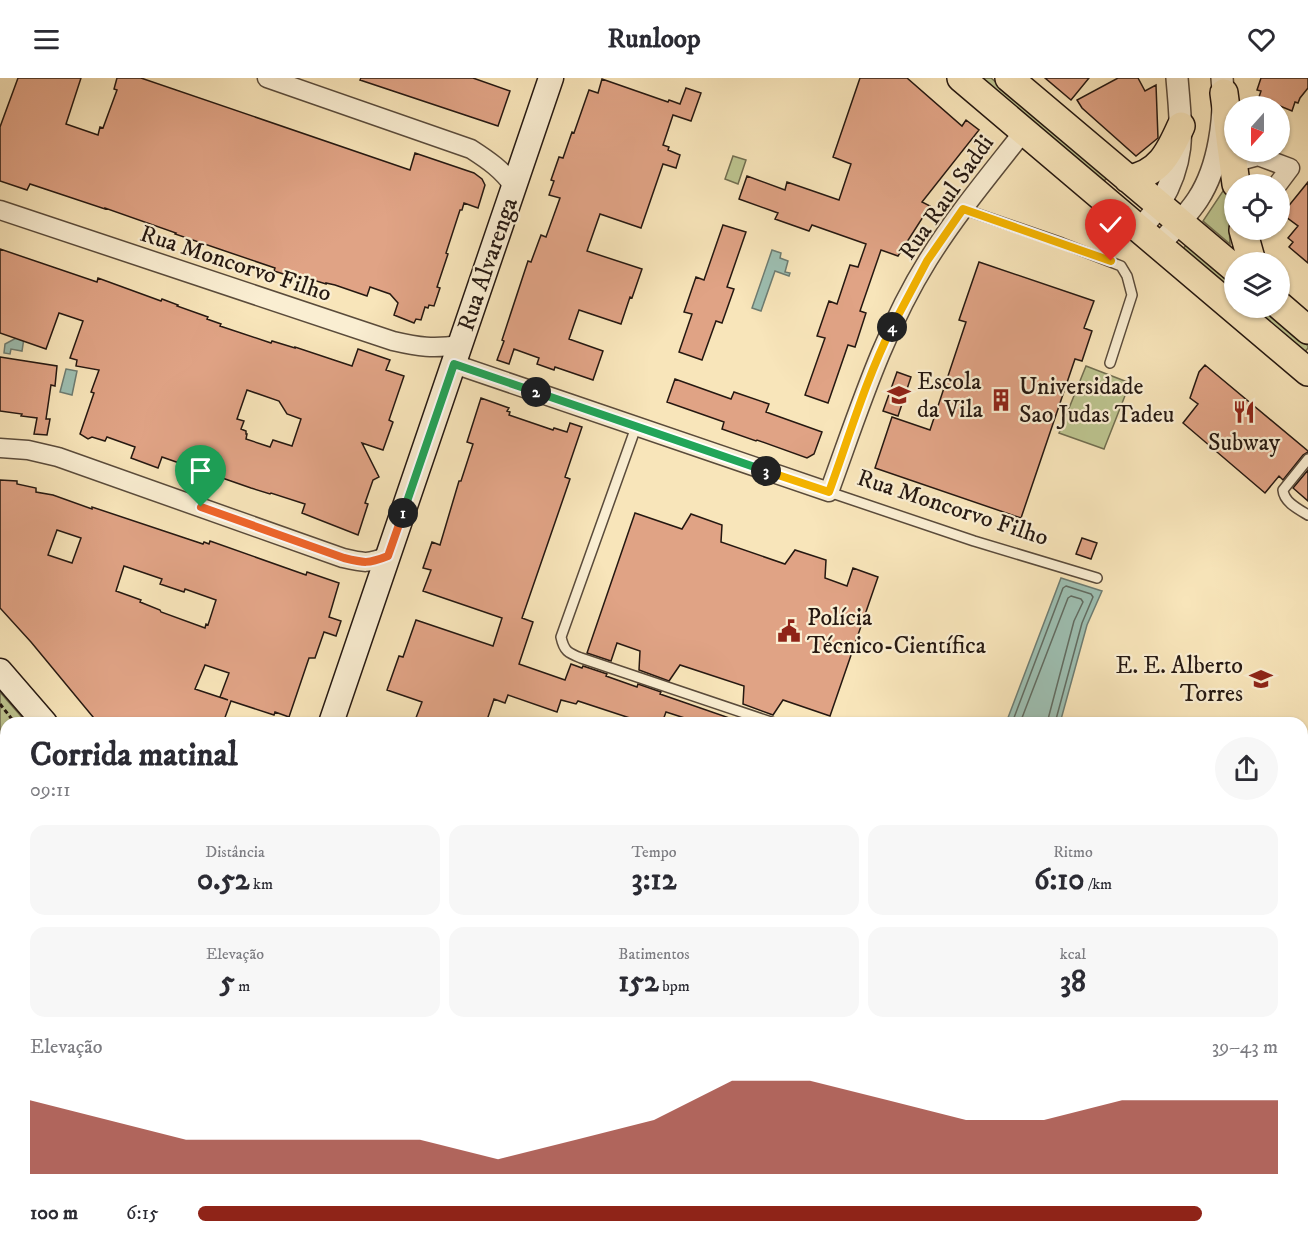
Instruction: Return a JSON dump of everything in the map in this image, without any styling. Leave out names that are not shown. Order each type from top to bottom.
[{"type":"main road","name":"Rua Alvarenga","points":[[333,717],[551,78]]},
{"type":"main road","points":[[961,78],[1308,372]]},
{"type":"main road","points":[[1008,78],[1224,260]]},
{"type":"main road","points":[[1223,85],[1234,174]]},
{"type":"main road","points":[[1128,179],[1139,177],[1157,166],[1171,148],[1181,126]]},
{"type":"main road","points":[[1290,315],[1308,330]]},
{"type":"main road","points":[[0,671],[40,717]]},
{"type":"street","points":[[267,78],[471,149],[494,164],[514,187]]},
{"type":"street","points":[[1150,237],[1169,213],[1177,167],[1181,126],[1177,78]]},
{"type":"street","points":[[1169,213],[1186,216],[1205,187],[1219,141],[1223,85]]},
{"type":"street","name":"Rua Raul Saddi","points":[[829,492],[883,345],[910,292],[927,261],[963,209],[1024,131]]},
{"type":"street","points":[[1234,174],[1258,156],[1290,168],[1286,174]]},
{"type":"street","name":"Rua Moncorvo Filho","points":[[0,210],[393,341],[417,347],[446,347],[457,355],[636,427],[829,492]]},
{"type":"street","points":[[0,448],[28,450],[58,457],[344,558],[373,562],[388,556]]},
{"type":"lane","points":[[963,209],[1121,266],[1127,276],[1132,296],[1110,363]]},
{"type":"lane","points":[[636,427],[561,638],[563,648],[581,658],[756,717]]},
{"type":"lane","points":[[1308,459],[1283,490],[1288,501],[1308,515]]},
{"type":"lane","name":"Rua Moncorvo Filho","points":[[829,492],[974,541],[1097,578]]},
{"type":"path","points":[[0,704],[10,717]]},
{"type":"green space","points":[[979,78],[991,78],[1108,177],[1102,183]]},
{"type":"green space","points":[[733,156],[746,160],[738,184],[725,179]]},
{"type":"green space","points":[[1224,190],[1224,239],[1203,221]]},
{"type":"green space","points":[[1187,244],[1224,275],[1224,286],[1182,250]]},
{"type":"green space","points":[[1262,318],[1274,318],[1308,346],[1304,353]]},
{"type":"green space","points":[[1086,366],[1130,383],[1104,449],[1059,433]]},
{"type":"green space","points":[[0,692],[22,717],[0,717]]},
{"type":"water","points":[[772,250],[781,253],[780,258],[788,261],[785,272],[790,273],[789,276],[775,271],[761,311],[752,308]]},
{"type":"water","points":[[18,337],[24,338],[22,351],[11,349],[10,354],[4,353],[5,344]]},
{"type":"water","points":[[66,369],[77,371],[72,395],[60,392]]},
{"type":"water","points":[[1061,578],[1102,591],[1087,625],[1062,717],[1008,717]]},
{"type":"building","points":[[18,78],[81,78],[66,124],[98,135],[100,127],[103,128],[117,90],[114,89],[117,78],[141,78],[410,170],[415,153],[474,173],[482,179],[485,185],[478,208],[464,203],[460,210],[446,253],[448,254],[437,287],[440,288],[434,306],[425,307],[421,320],[416,319],[414,323],[394,315],[398,303],[390,294],[370,287],[367,296],[297,275],[296,278],[274,271],[275,268],[105,208],[30,184],[27,190],[0,181],[0,127]]},
{"type":"building","points":[[361,78],[473,78],[510,91],[498,126],[360,80]]},
{"type":"building","points":[[860,78],[907,78],[962,126],[966,120],[979,130],[922,202],[930,206],[898,256],[881,250],[860,311],[866,313],[855,347],[848,345],[828,403],[805,395],[825,338],[817,336],[829,301],[837,304],[850,265],[858,267],[866,244],[812,225],[809,231],[775,219],[778,213],[739,199],[747,176],[785,190],[787,182],[839,200],[851,164],[833,157]]},
{"type":"building","points":[[1045,78],[1089,78],[1071,100]]},
{"type":"building","points":[[1118,78],[1138,78],[1145,91],[1156,85],[1158,138],[1136,156],[1082,108],[1077,100]]},
{"type":"building","points":[[1261,78],[1308,78],[1308,88],[1298,103],[1295,102],[1292,111],[1290,110],[1290,96],[1259,96],[1261,91],[1257,90]]},
{"type":"building","points":[[602,79],[680,104],[686,88],[701,93],[691,121],[673,115],[663,145],[680,155],[676,168],[663,164],[641,228],[600,214],[587,251],[642,269],[621,324],[579,310],[569,339],[603,351],[593,380],[555,367],[554,370],[537,364],[539,358],[514,349],[509,364],[497,360],[528,261],[531,262],[541,235],[546,237],[560,198],[549,195],[554,181],[551,180],[559,157],[563,158],[589,90],[598,93]]},
{"type":"building","points":[[1308,182],[1308,263],[1289,247],[1293,242],[1290,236],[1298,226],[1290,220],[1290,204]]},
{"type":"building","points":[[723,225],[746,232],[727,287],[734,289],[722,323],[716,321],[702,360],[679,352],[692,314],[684,312],[696,277],[704,280]]},
{"type":"building","points":[[0,249],[97,282],[98,278],[161,301],[162,299],[208,317],[207,319],[221,324],[220,326],[271,343],[272,341],[295,347],[352,366],[358,349],[390,360],[386,370],[404,376],[389,420],[393,422],[383,450],[362,443],[379,477],[373,480],[358,535],[302,513],[305,504],[162,457],[158,468],[131,458],[135,447],[107,437],[105,441],[92,437],[88,439],[80,434],[99,370],[76,366],[77,360],[70,358],[83,321],[59,313],[46,349],[0,333]],"holes":[[[247,390],[279,401],[287,414],[301,419],[292,446],[273,440],[270,447],[246,439],[246,431],[241,429],[244,421],[237,419]]]},
{"type":"building","name":"Universidade Sao Judas Tadeu","points":[[979,262],[1094,301],[1084,328],[1092,331],[1082,361],[1075,359],[1021,518],[875,468],[892,417],[930,430],[966,322],[959,320]]},
{"type":"building","points":[[0,357],[57,366],[55,386],[51,385],[46,419],[50,419],[47,435],[34,434],[37,418],[0,411]]},
{"type":"building","points":[[1205,365],[1308,451],[1283,480],[1279,476],[1265,493],[1183,423],[1198,404],[1190,398],[1199,372]]},
{"type":"building","points":[[897,372],[911,377],[898,416],[883,411]]},
{"type":"building","points":[[675,379],[731,399],[734,392],[769,404],[766,412],[822,432],[814,454],[807,458],[722,429],[724,422],[667,402]]},
{"type":"building","points":[[481,398],[509,408],[507,411],[510,412],[509,415],[553,430],[554,428],[567,432],[570,423],[582,427],[565,477],[570,479],[522,618],[533,622],[519,664],[565,680],[571,664],[582,668],[583,666],[726,717],[681,717],[666,712],[664,717],[627,717],[578,701],[576,704],[561,700],[557,712],[508,695],[505,703],[494,699],[488,717],[416,717],[422,702],[387,690],[399,656],[403,657],[416,620],[493,646],[502,618],[423,591],[431,570],[423,568],[432,542],[440,545],[459,481],[461,481],[473,444],[467,442]]},
{"type":"building","points":[[1308,470],[1308,501],[1293,488]]},
{"type":"building","points":[[0,480],[17,481],[17,484],[36,488],[36,492],[53,495],[92,509],[92,507],[203,544],[204,542],[209,544],[210,541],[306,575],[307,572],[339,583],[329,617],[341,621],[336,636],[324,632],[315,658],[309,658],[289,717],[275,712],[274,715],[231,701],[225,717],[93,717],[0,608]],"holes":[[[57,530],[81,538],[72,563],[48,555]],[[124,566],[162,579],[160,584],[184,592],[185,589],[216,600],[208,625],[206,624],[205,628],[161,612],[140,602],[141,600],[116,591]],[[205,665],[229,673],[220,697],[228,700],[195,689]]]},
{"type":"building","points":[[635,513],[682,529],[691,514],[722,525],[721,542],[785,564],[795,550],[826,560],[825,578],[847,586],[853,568],[878,577],[830,716],[783,700],[773,715],[743,704],[744,686],[680,665],[669,681],[639,670],[640,651],[617,643],[611,661],[587,653]]},
{"type":"building","points":[[1082,538],[1097,543],[1091,559],[1076,554]]},
{"type":"place","name":"Escola da Vila","points":[[899,395]]},
{"type":"place","name":"Universidade Sao Judas Tadeu","points":[[1001,400]]},
{"type":"place","name":"Subway","points":[[1244,412]]},
{"type":"place","name":"Polícia Técnico-Científica","points":[[789,631]]},
{"type":"place","name":"E. E. Alberto Torres","points":[[1261,679]]},
{"type":"route","points":[[201,507],[344,558],[373,562],[388,556],[454,364],[829,492],[883,345],[927,261],[963,209],[1111,261]]}]
